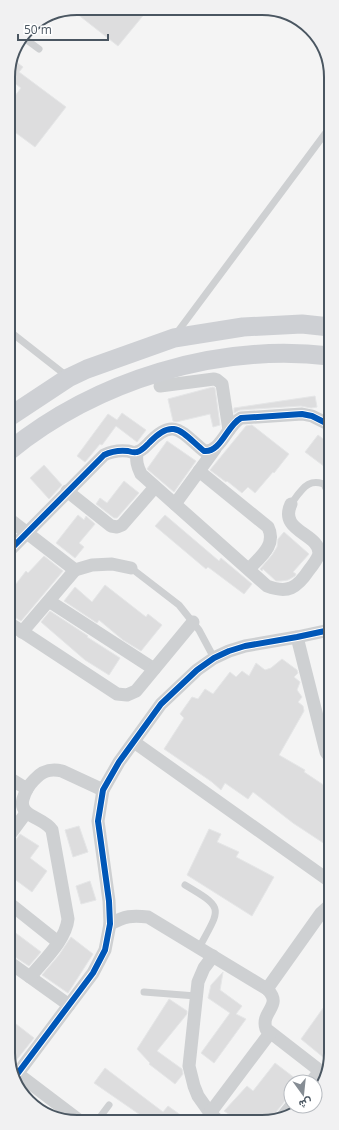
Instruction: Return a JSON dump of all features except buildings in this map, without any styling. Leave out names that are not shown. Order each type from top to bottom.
[{"type":"street","points":[[15,412],[68,378],[87,369],[174,338],[244,327],[302,324],[324,326]]},
{"type":"street","points":[[15,447],[43,426],[65,413],[117,387],[155,374],[194,364],[233,357],[273,354],[324,356]]},
{"type":"street","points":[[87,369],[99,396]]},
{"type":"street","points":[[160,386],[214,379],[220,382],[222,384],[229,430]]},
{"type":"street","points":[[175,504],[234,423],[241,418],[302,414],[312,416],[324,422]]},
{"type":"street","points":[[15,545],[104,455],[119,450],[137,452],[142,450],[161,431],[173,428],[178,430],[204,451],[210,451],[215,448]]},
{"type":"street","points":[[137,452],[137,467],[141,474],[267,586],[275,589],[284,590],[293,588],[301,583],[318,557],[320,551],[317,546],[292,525],[288,515],[291,504]]},
{"type":"street","points":[[199,471],[268,527],[271,532],[272,537],[268,548],[249,569]]},
{"type":"street","points":[[67,492],[111,526],[117,527],[122,525],[155,487]]},
{"type":"street","points":[[15,524],[75,570]]},
{"type":"street","points":[[22,632],[75,570],[92,565],[112,564],[131,568]]},
{"type":"street","points":[[49,601],[154,669]]},
{"type":"street","points":[[15,627],[118,694],[127,695],[136,691],[193,622]]},
{"type":"street","points":[[18,1073],[93,973],[105,950],[110,924],[109,901],[98,821],[103,790],[119,762],[161,704],[197,670],[214,658],[245,646],[324,631]]},
{"type":"street","points":[[297,637],[324,735]]},
{"type":"street","points":[[134,742],[324,877]]},
{"type":"street","points":[[30,977],[58,942],[67,928],[68,919],[52,830],[46,823],[26,813],[22,805],[22,801],[33,780],[41,773],[55,769],[103,790]]},
{"type":"street","points":[[15,782],[27,789]]},
{"type":"street","points":[[15,828],[26,813]]},
{"type":"street","points":[[15,908],[58,942]]},
{"type":"street","points":[[267,989],[324,910]]},
{"type":"street","points":[[110,924],[121,918],[133,915],[148,917],[267,989],[270,992],[273,1001],[271,1010],[265,1019],[264,1024],[266,1029],[321,1072]]},
{"type":"street","points":[[210,1115],[198,1096],[189,1066],[198,982],[204,968],[213,956]]},
{"type":"street","points":[[15,966],[69,1006]]},
{"type":"street","points":[[214,1115],[270,1033]]},
{"type":"street","points":[[21,1081],[57,1111]]},
{"type":"lane","points":[[27,40],[39,49]]},
{"type":"lane","points":[[174,338],[324,135]]},
{"type":"lane","points":[[15,336],[68,378]]},
{"type":"lane","points":[[291,504],[309,483],[316,482],[324,484]]},
{"type":"lane","points":[[131,568],[179,605],[199,630],[214,658]]},
{"type":"lane","points":[[186,885],[208,898],[215,906],[216,915],[199,948]]},
{"type":"lane","points":[[144,992],[196,996]]},
{"type":"lane","points":[[102,1115],[109,1105]]},
{"type":"cycle path","points":[[15,545],[104,455],[119,451],[139,451],[165,430],[172,429],[184,433],[204,451],[215,448],[232,426],[241,418],[302,414],[312,416],[324,422]]},
{"type":"cycle path","points":[[18,1073],[93,973],[105,950],[110,924],[109,901],[98,821],[103,790],[119,762],[161,704],[197,670],[214,658],[245,646],[324,631]]}]
